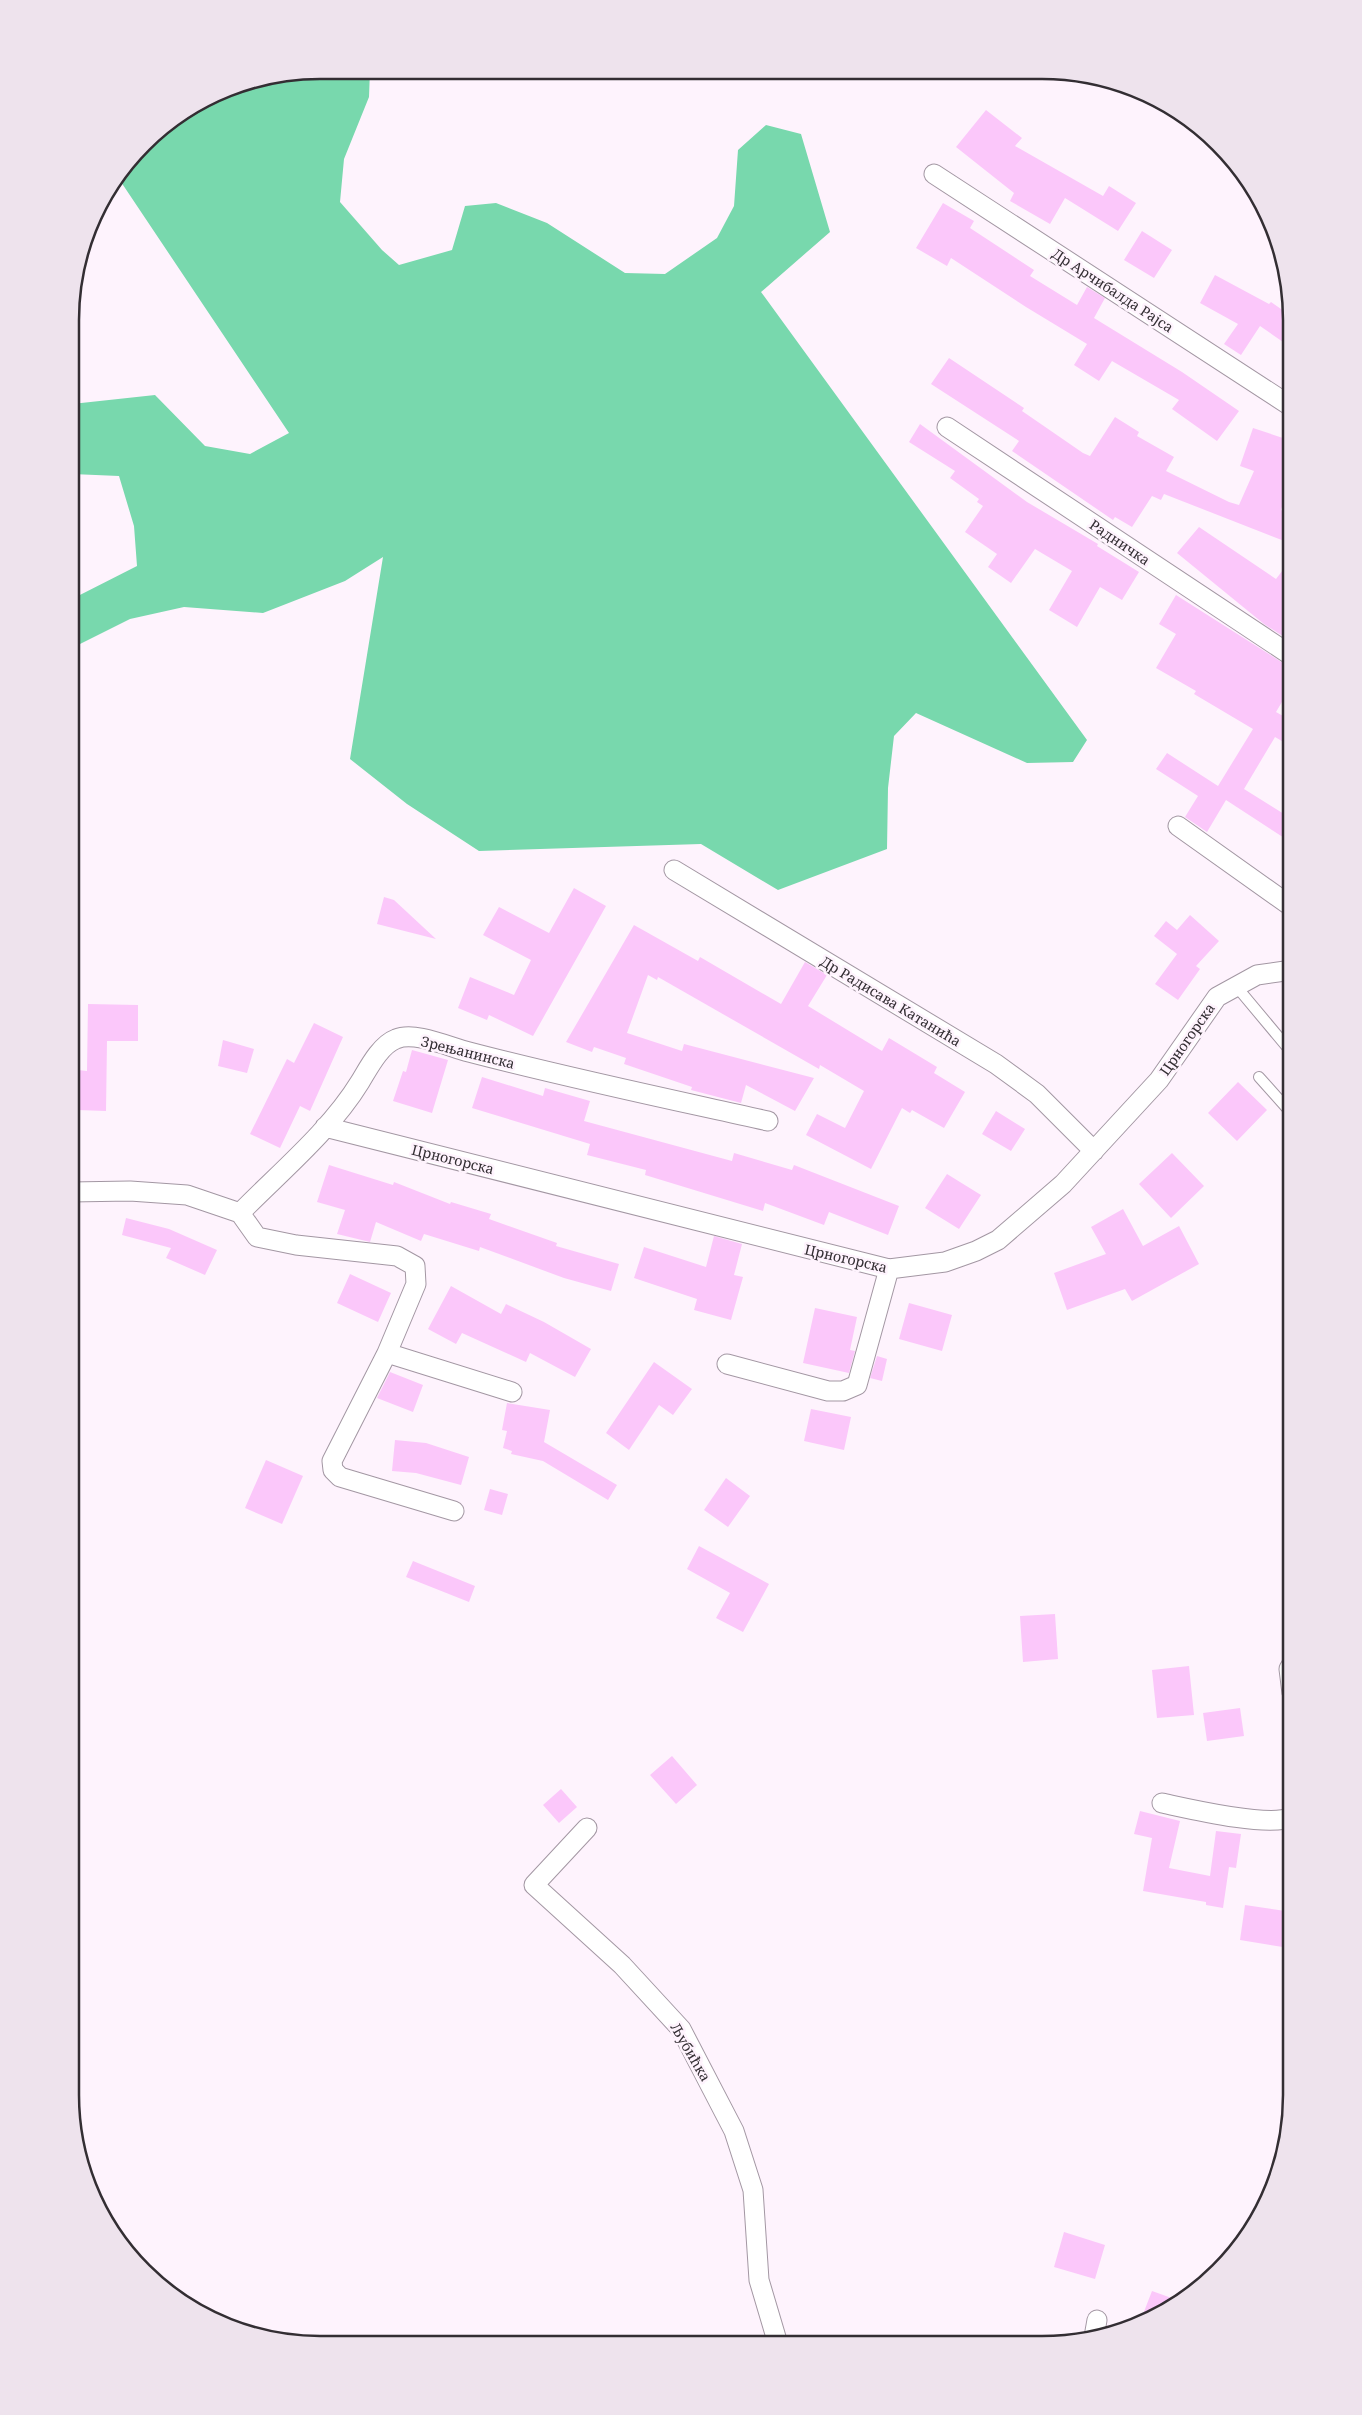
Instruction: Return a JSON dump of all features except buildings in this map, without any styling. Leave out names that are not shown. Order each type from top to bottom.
[{"type":"street","name":"Др Арчибалда Рајса","points":[[934,174],[1283,401]]},
{"type":"street","name":"Радничка","points":[[947,427],[1283,650]]},
{"type":"street","points":[[1178,826],[1283,902]]},
{"type":"street","name":"Др Радисава Катанића","points":[[674,870],[996,1064],[1037,1094],[1094,1151]]},
{"type":"street","name":"Црногорска","points":[[325,1127],[889,1269],[945,1262],[976,1251],[998,1240],[1063,1184],[1159,1080],[1217,997],[1257,976],[1283,972]]},
{"type":"street","name":"Зрењанинска","points":[[240,1213],[325,1127],[359,1085],[375,1057],[396,1039],[424,1037],[449,1047],[542,1071],[768,1121]]},
{"type":"street","points":[[79,1192],[130,1191],[187,1195],[240,1213],[257,1237],[296,1245],[397,1256],[415,1266],[416,1284],[387,1353],[332,1461],[333,1470],[340,1477],[454,1511]]},
{"type":"street","points":[[727,1364],[828,1390],[843,1391],[857,1385],[889,1269]]},
{"type":"street","points":[[387,1353],[512,1392]]},
{"type":"street","points":[[1162,1803],[1256,1819],[1283,1820]]},
{"type":"street","name":"Љубићка","points":[[587,1828],[534,1885],[622,1965],[681,2029],[734,2131],[753,2190],[760,2280],[776,2336]]},
{"type":"lane","points":[[1236,986],[1283,1042]]},
{"type":"lane","points":[[1258,1077],[1283,1104]]},
{"type":"green space","points":[[304,79],[370,79],[369,97],[344,159],[340,202],[382,250],[399,265],[452,250],[465,206],[496,203],[547,223],[625,273],[665,274],[717,238],[734,206],[738,150],[766,125],[801,134],[830,232],[761,292],[1087,740],[1073,762],[1027,763],[916,713],[894,736],[888,788],[887,849],[778,890],[701,844],[479,851],[407,804],[350,759],[383,557],[345,581],[263,613],[184,607],[130,619],[79,644],[79,595],[137,566],[134,526],[119,476],[79,474],[79,403],[155,395],[205,446],[250,454],[289,433],[122,183],[149,149],[199,111],[227,97],[273,83]]}]
